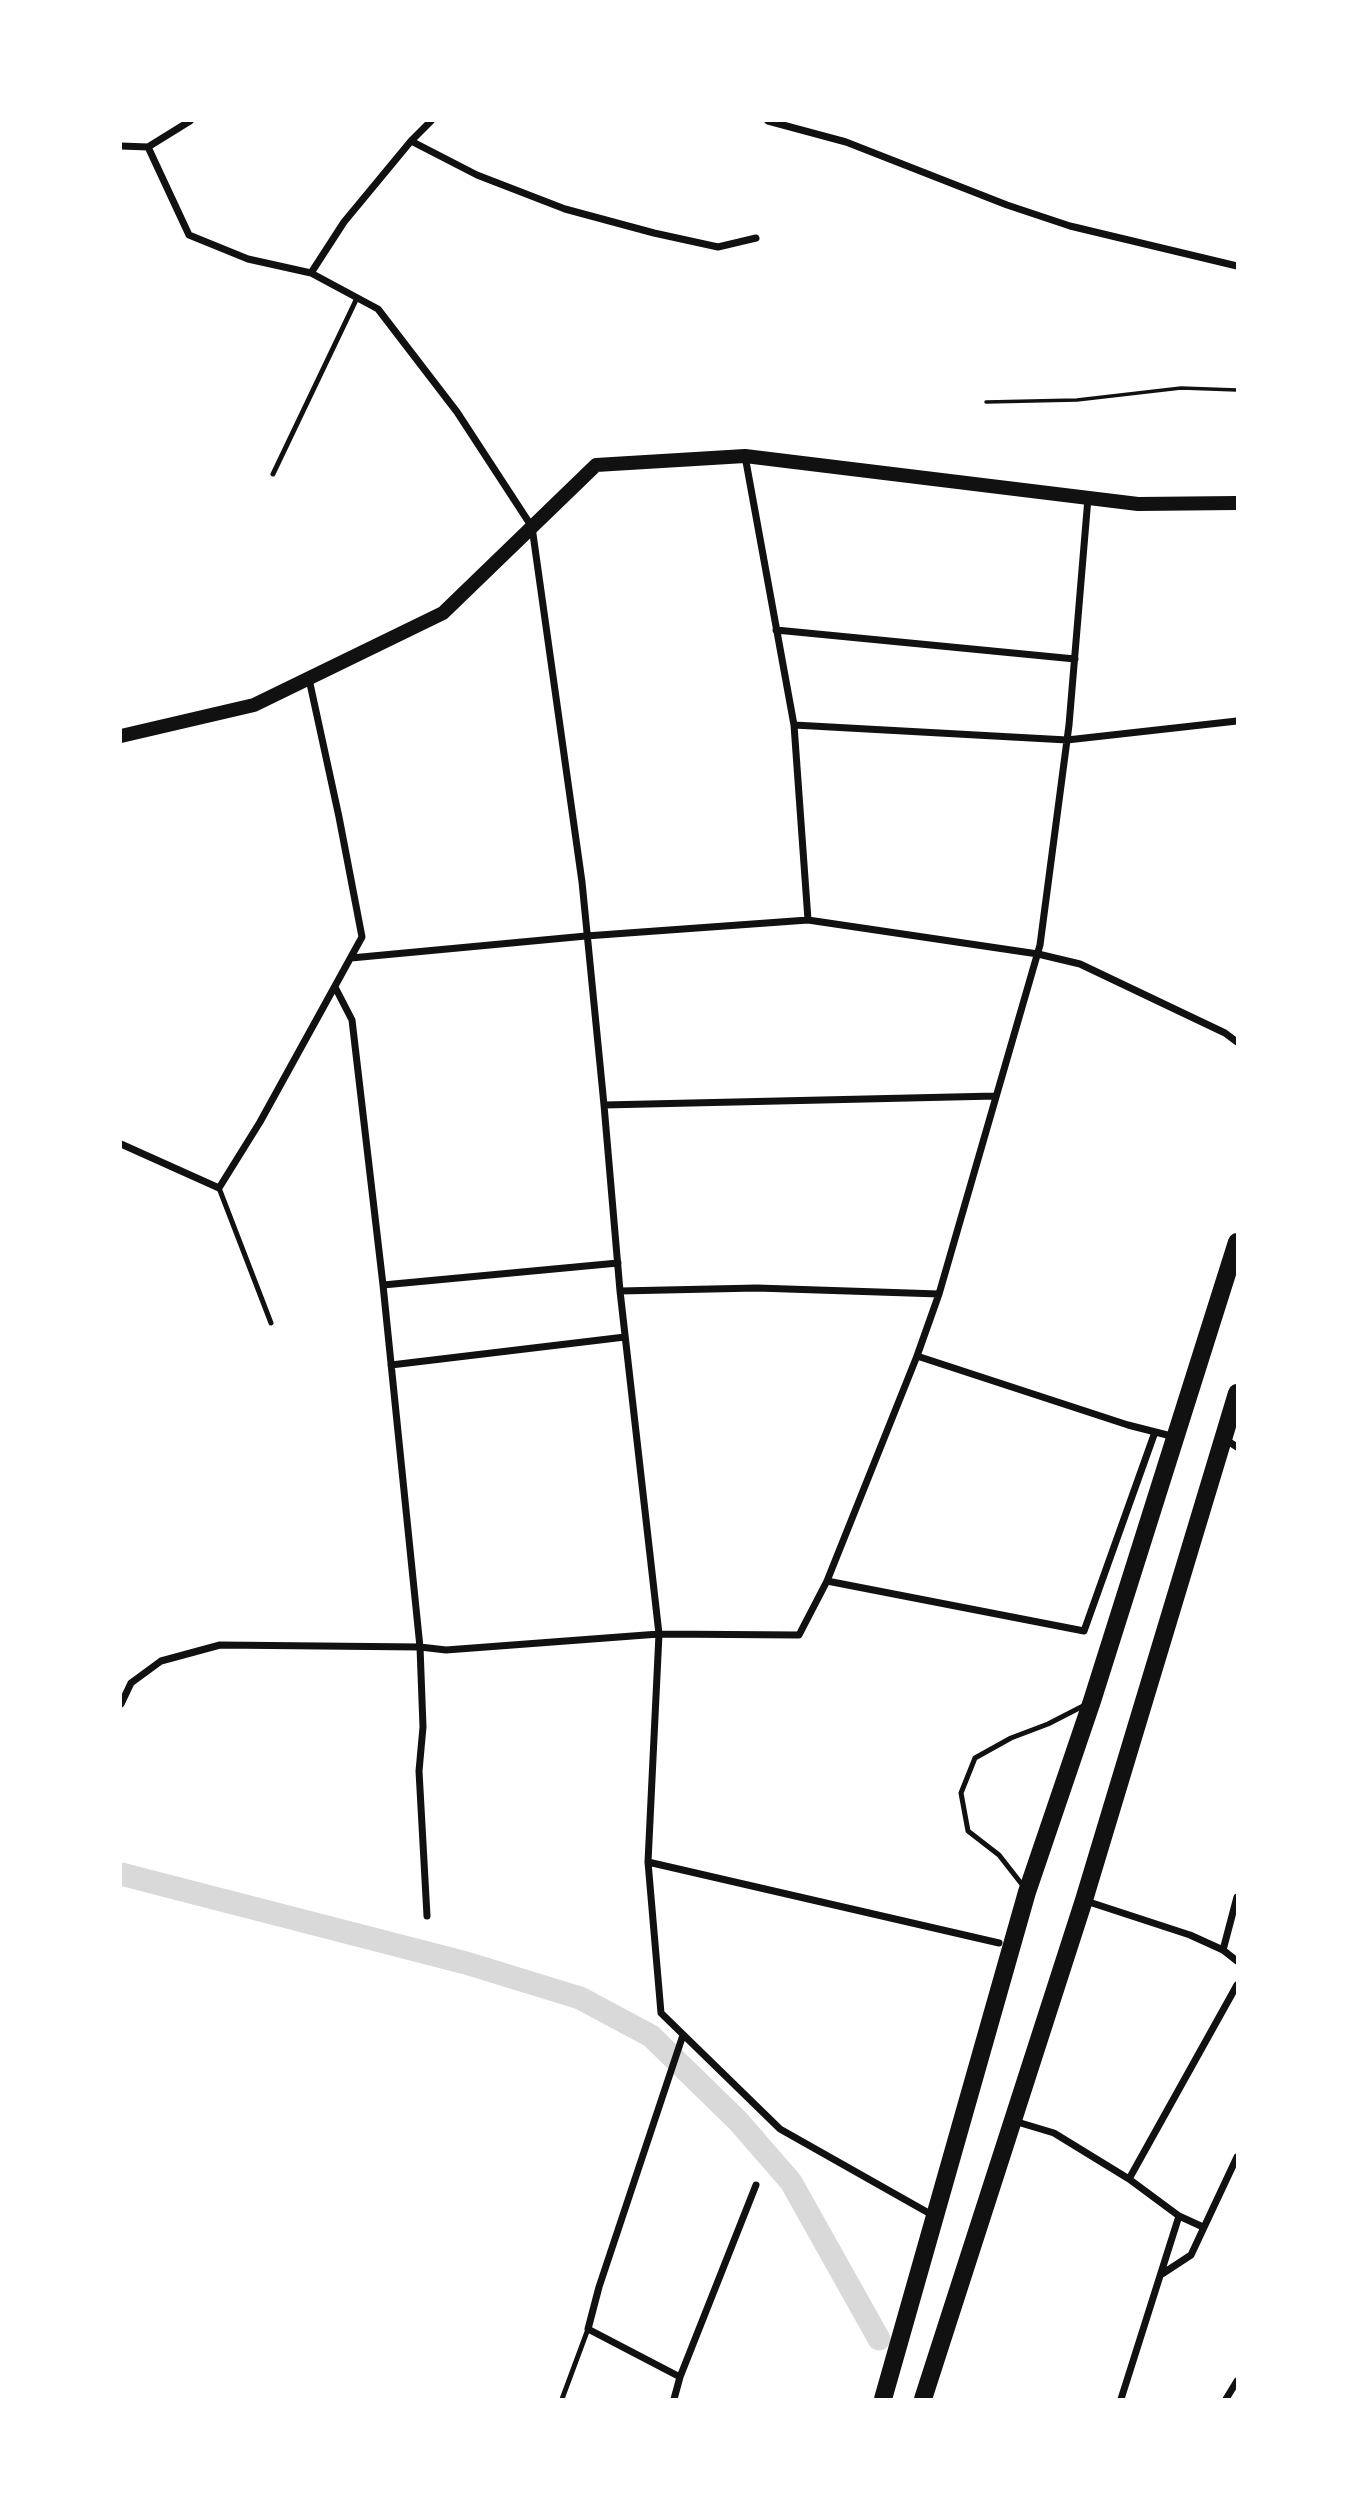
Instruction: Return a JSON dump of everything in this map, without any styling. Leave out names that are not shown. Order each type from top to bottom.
[{"type":"highway","points":[[883,2399],[1027,1892],[1093,1700],[1237,1242]]},
{"type":"highway","points":[[923,2399],[1230,1443],[1237,1393]]},
{"type":"main road","points":[[121,736],[254,705],[443,613],[596,465],[745,456],[1138,504],[1237,503]]},
{"type":"street","points":[[121,146],[148,147],[190,121]]},
{"type":"street","points":[[311,273],[344,222],[430,121]]},
{"type":"street","points":[[768,121],[846,142],[1049,219],[1237,266]]},
{"type":"street","points":[[411,141],[477,175],[565,209],[719,247],[757,238]]},
{"type":"street","points":[[148,147],[189,235],[248,260],[311,273],[378,309],[457,412],[531,527],[582,882],[620,1292],[659,1634],[648,1862],[661,2013],[780,2129],[934,2216]]},
{"type":"street","points":[[745,456],[794,725],[808,920]]},
{"type":"street","points":[[121,1704],[131,1683],[161,1661],[220,1645],[420,1647],[446,1650],[659,1634],[799,1635],[827,1581],[939,1294],[1038,954],[1067,740],[1088,498]]},
{"type":"street","points":[[776,631],[1074,659]]},
{"type":"street","points":[[121,1144],[219,1188],[260,1122],[362,937],[309,678]]},
{"type":"street","points":[[794,725],[1067,740],[1237,721]]},
{"type":"street","points":[[351,958],[586,936],[808,920],[1038,954],[1080,964],[1225,1033],[1237,1042]]},
{"type":"street","points":[[335,986],[352,1020],[383,1285],[420,1647],[423,1727],[419,1771],[427,1916]]},
{"type":"street","points":[[604,1105],[996,1096]]},
{"type":"street","points":[[383,1285],[618,1263]]},
{"type":"street","points":[[620,1292],[757,1288],[939,1294]]},
{"type":"street","points":[[391,1365],[625,1337]]},
{"type":"street","points":[[917,1356],[1128,1425],[1176,1437]]},
{"type":"street","points":[[827,1581],[1084,1631],[1155,1432]]},
{"type":"street","points":[[648,1862],[999,1943]]},
{"type":"street","points":[[1223,1950],[1237,1897]]},
{"type":"street","points":[[1084,1900],[1190,1935],[1223,1950],[1237,1961]]},
{"type":"street","points":[[1129,2179],[1237,1985]]},
{"type":"street","points":[[680,2377],[588,2329],[599,2287],[683,2036]]},
{"type":"street","points":[[1014,2121],[1054,2133],[1129,2179],[1179,2216],[1203,2227]]},
{"type":"street","points":[[1161,2275],[1191,2255],[1237,2157]]},
{"type":"street","points":[[674,2399],[680,2377],[756,2185]]},
{"type":"street","points":[[1121,2399],[1179,2216]]},
{"type":"street","points":[[1226,2399],[1237,2381]]},
{"type":"lane","points":[[273,474],[357,298]]},
{"type":"lane","points":[[219,1188],[271,1323]]},
{"type":"lane","points":[[1027,1892],[999,1856],[968,1831],[961,1793],[975,1758],[1010,1738],[1048,1724],[1093,1700]]},
{"type":"lane","points":[[562,2399],[588,2329]]},
{"type":"path","points":[[986,402],[1077,400],[1181,388],[1237,390]]},
{"type":"waterway","points":[[121,1874],[466,1963],[580,1998],[651,2036],[738,2121],[791,2182],[879,2339]]}]
